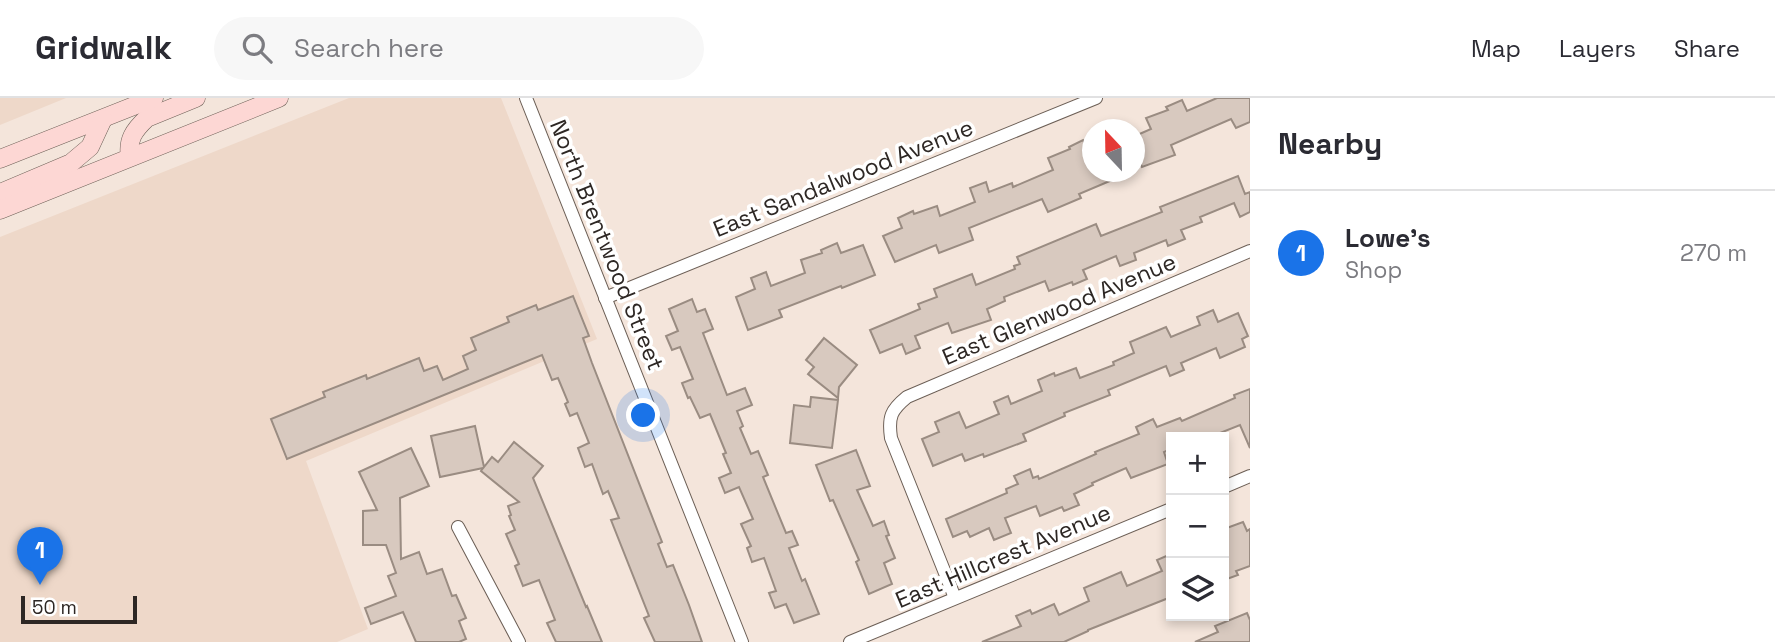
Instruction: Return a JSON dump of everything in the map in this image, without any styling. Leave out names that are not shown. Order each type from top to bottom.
[{"type":"main road","points":[[0,159],[154,98]]},
{"type":"main road","points":[[130,157],[131,135],[140,124],[147,118],[196,98]]},
{"type":"main road","points":[[0,210],[279,98]]},
{"type":"main road","points":[[0,193],[71,163],[90,147],[103,119]]},
{"type":"street","name":"North Brentwood Street","points":[[526,98],[742,642]]},
{"type":"street","name":"East Sandalwood Avenue","points":[[605,298],[1096,98]]},
{"type":"street","name":"East Glenwood Avenue","points":[[955,598],[891,438],[891,414],[899,404],[907,397],[1250,251]]},
{"type":"street","points":[[1229,485],[1250,476]]},
{"type":"street","name":"East Hillcrest Avenue","points":[[850,642],[1166,511]]},
{"type":"street","points":[[458,527],[519,642]]},
{"type":"shaded area","points":[[0,98],[66,98],[0,125]]},
{"type":"shaded area","points":[[349,98],[501,98],[597,339],[306,461],[368,629],[337,642],[0,642],[0,237]]},
{"type":"building","points":[[1217,98],[1250,98],[1250,122],[1236,128],[1231,119],[1171,145],[1175,155],[1145,166],[1145,132],[1151,129],[1146,118],[1168,110],[1166,107],[1182,100],[1187,111]]},
{"type":"building","points":[[1082,140],[1082,182],[1107,182],[1079,194],[1081,198],[1048,212],[1042,199],[969,228],[973,240],[939,253],[936,245],[895,262],[883,236],[902,228],[898,218],[913,211],[914,214],[937,206],[940,216],[975,202],[970,188],[986,182],[989,192],[1012,183],[1013,187],[1053,170],[1048,158],[1070,149],[1069,147]]},
{"type":"building","points":[[1238,176],[1245,194],[1250,192],[1250,212],[1240,217],[1234,203],[1200,217],[1202,222],[1181,230],[1185,239],[1168,246],[1166,240],[1134,253],[1136,260],[1120,266],[1116,256],[1083,270],[1087,279],[1049,291],[1045,281],[1004,297],[1005,301],[987,309],[991,320],[952,333],[948,323],[915,336],[920,348],[906,354],[902,344],[880,353],[870,330],[920,309],[918,304],[937,297],[934,289],[972,274],[976,285],[1015,269],[1014,266],[1020,264],[1017,257],[1096,224],[1101,236],[1162,212],[1160,207]]},
{"type":"building","points":[[837,243],[841,253],[863,245],[875,275],[779,310],[782,317],[748,330],[736,297],[755,289],[751,278],[766,272],[771,286],[805,273],[801,260],[822,253],[821,250]]},
{"type":"building","points":[[573,296],[589,336],[583,338],[592,363],[662,542],[658,544],[667,567],[673,565],[702,642],[655,642],[644,618],[649,616],[611,520],[619,518],[608,491],[603,494],[592,464],[585,467],[578,448],[589,443],[577,413],[570,416],[565,404],[568,402],[558,378],[552,380],[542,355],[287,459],[271,419],[325,397],[323,392],[366,375],[367,379],[419,358],[424,371],[437,366],[443,380],[468,369],[463,356],[476,350],[471,338],[509,322],[507,317],[536,305],[538,310]]},
{"type":"building","points":[[692,299],[697,312],[705,309],[713,329],[703,333],[727,395],[745,388],[752,405],[737,411],[743,426],[740,428],[751,454],[758,451],[768,475],[763,477],[786,533],[792,531],[798,545],[789,548],[819,614],[794,623],[786,604],[775,608],[769,593],[776,591],[764,558],[752,562],[747,548],[751,546],[741,524],[753,519],[739,487],[725,493],[719,478],[731,473],[723,454],[726,453],[710,414],[700,418],[690,397],[688,398],[682,383],[693,379],[680,347],[672,350],[666,336],[678,331],[669,309]]},
{"type":"building","points":[[1213,310],[1218,322],[1238,313],[1248,336],[1242,339],[1245,347],[1220,358],[1216,348],[1181,363],[1184,370],[1170,376],[1166,366],[1108,390],[1110,395],[1064,413],[1065,416],[1023,434],[1026,441],[984,457],[983,454],[965,461],[962,454],[933,466],[922,439],[939,432],[935,422],[959,412],[966,428],[999,414],[994,402],[1008,396],[1011,404],[1042,391],[1038,380],[1076,368],[1080,378],[1114,365],[1113,362],[1134,353],[1130,342],[1166,327],[1171,337],[1200,325],[1197,317]]},
{"type":"building","points":[[824,338],[857,365],[839,387],[838,398],[808,374],[814,367],[806,360]]},
{"type":"building","points":[[1250,389],[1250,448],[1240,425],[1222,432],[1166,432],[1166,465],[1131,478],[1126,468],[1092,483],[1093,485],[1074,494],[1079,505],[1064,511],[1062,507],[1040,516],[1036,506],[1005,518],[1011,533],[994,540],[989,528],[970,537],[967,531],[953,537],[946,519],[1007,493],[1006,489],[1018,484],[1014,476],[1030,469],[1033,478],[1038,476],[1039,479],[1139,434],[1136,427],[1153,419],[1157,427],[1180,418],[1182,421],[1235,398],[1234,395]]},
{"type":"building","points":[[811,397],[838,400],[832,448],[790,443],[794,405],[810,407]]},
{"type":"building","points":[[475,426],[484,467],[492,457],[498,462],[514,442],[543,466],[533,478],[602,642],[556,642],[547,623],[555,620],[539,580],[523,586],[515,566],[519,564],[506,534],[515,530],[508,506],[519,502],[481,471],[483,468],[440,477],[431,436]]},
{"type":"building","points":[[411,448],[429,486],[400,498],[401,559],[419,552],[427,574],[442,569],[452,596],[456,595],[466,618],[459,621],[466,639],[459,642],[416,642],[403,612],[371,624],[365,608],[396,596],[388,576],[396,573],[386,545],[363,545],[363,511],[377,510],[359,472]]},
{"type":"building","points":[[856,450],[870,486],[857,490],[873,526],[884,521],[889,535],[886,536],[895,558],[884,563],[892,584],[869,594],[856,562],[859,560],[816,465]]},
{"type":"building","points":[[1243,522],[1247,531],[1250,529],[1250,566],[1236,571],[1238,575],[1229,578],[1229,558],[1229,527]]},
{"type":"building","points":[[1166,556],[1166,599],[1064,642],[982,642],[1021,626],[1016,616],[1030,610],[1032,614],[1054,604],[1059,615],[1089,601],[1084,588],[1121,572],[1127,586],[1162,571],[1157,560]]},
{"type":"building","points":[[1247,613],[1250,620],[1250,642],[1195,642],[1218,632],[1215,626]]},
{"type":"place","name":"Lowe's","points":[[40,585]]}]
